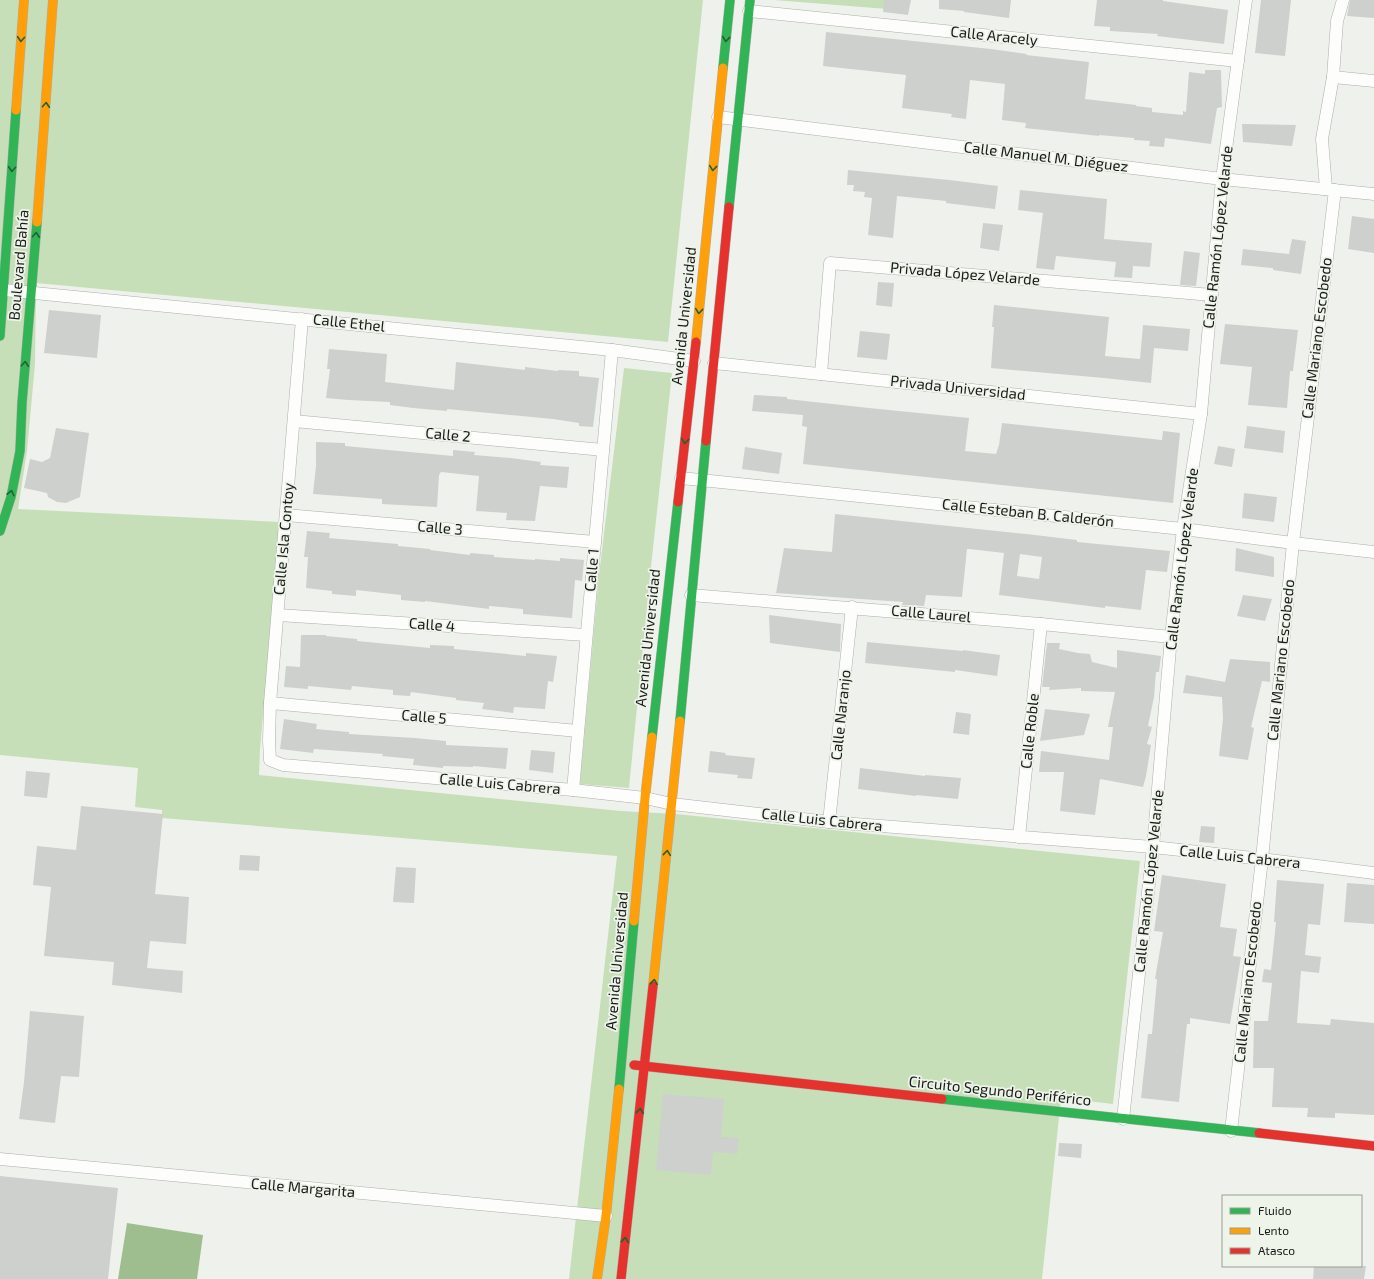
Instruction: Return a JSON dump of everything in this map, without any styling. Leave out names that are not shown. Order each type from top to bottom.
[{"type":"main road","name":"Boulevard Bahía","points":[[0,336],[24,0]]},
{"type":"main road","name":"Boulevard Bahía","points":[[0,531],[11,497],[20,451],[22,403],[32,293],[53,0]]},
{"type":"main road","name":"Avenida Universidad","points":[[597,1279],[606,1216],[622,1064],[644,798],[694,361],[730,0]]},
{"type":"main road","points":[[621,1279],[645,1067],[672,804],[737,119],[750,5]]},
{"type":"main road","name":"Circuito Segundo Periférico","points":[[622,1064],[1374,1146]]},
{"type":"street","name":"Calle Ramón López Velarde","points":[[1124,1119],[1153,847],[1171,637],[1183,529],[1201,414],[1222,179],[1246,0]]},
{"type":"street","name":"Calle Mariano Escobedo","points":[[1231,1131],[1262,859],[1330,190],[1322,139],[1333,77],[1337,22],[1344,0]]},
{"type":"street","name":"Calle Aracely","points":[[750,5],[1238,61]]},
{"type":"street","points":[[1333,77],[1374,81]]},
{"type":"street","name":"Calle Manuel M. Diéguez","points":[[718,118],[737,119],[1222,179],[1374,194]]},
{"type":"street","name":"Privada López Velarde","points":[[821,374],[830,263],[1212,295]]},
{"type":"street","name":"Calle Ethel","points":[[4,290],[612,350],[694,361]]},
{"type":"street","points":[[700,292],[720,295]]},
{"type":"street","name":"Calle Isla Contoy","points":[[270,760],[270,703],[302,319]]},
{"type":"street","name":"Calle 1","points":[[573,790],[612,350]]},
{"type":"street","name":"Privada Universidad","points":[[714,363],[1201,414]]},
{"type":"street","name":"Calle 2","points":[[294,421],[603,450]]},
{"type":"street","name":"Calle Esteban B. Calderón","points":[[681,478],[1183,529],[1374,552]]},
{"type":"street","name":"Calle 3","points":[[286,515],[595,542]]},
{"type":"street","name":"Calle Laurel","points":[[691,595],[852,607],[1171,637]]},
{"type":"street","name":"Calle Naranjo","points":[[829,822],[852,607]]},
{"type":"street","name":"Calle 4","points":[[278,615],[586,635]]},
{"type":"street","name":"Calle Roble","points":[[1019,838],[1041,624]]},
{"type":"street","name":"Calle 5","points":[[270,703],[578,731]]},
{"type":"street","name":"Calle Luis Cabrera","points":[[270,760],[283,765],[573,790],[644,798],[672,804],[829,822],[1019,838],[1153,847],[1374,873]]},
{"type":"street","name":"Calle Margarita","points":[[0,1159],[606,1216]]},
{"type":"shaded area","points":[[0,0],[703,0],[668,342],[36,283],[35,364],[27,451],[18,509],[280,522],[259,775],[621,811],[676,814],[1140,861],[1113,1104],[1061,1098],[1042,1279],[569,1279],[617,856],[162,818],[162,810],[135,807],[138,768],[0,755]]},
{"type":"shaded area","points":[[774,0],[888,0],[887,9]]},
{"type":"shaded area","points":[[624,368],[672,373],[629,788],[580,784],[599,575]]},
{"type":"shaded area","points":[[127,1223],[203,1235],[197,1279],[118,1279]]},
{"type":"building","points":[[884,0],[911,0],[908,15],[883,12]]},
{"type":"building","points":[[939,0],[1011,0],[1009,18],[964,11],[939,9]]},
{"type":"building","points":[[1097,0],[1163,0],[1228,10],[1224,44],[1157,36],[1158,34],[1110,31],[1110,27],[1094,26]]},
{"type":"building","points":[[1261,0],[1291,0],[1285,56],[1255,53]]},
{"type":"building","points":[[1350,0],[1374,0],[1374,18],[1347,16]]},
{"type":"building","points":[[826,32],[991,49],[1027,54],[1026,55],[1089,62],[1085,99],[1136,105],[1152,108],[1152,112],[1183,115],[1183,111],[1186,112],[1189,72],[1205,74],[1205,70],[1221,70],[1222,107],[1217,108],[1211,144],[1165,138],[1164,147],[1149,146],[1150,141],[1134,140],[1134,138],[1099,136],[1025,128],[1026,123],[1002,120],[1005,84],[970,80],[966,119],[951,117],[952,114],[902,108],[906,75],[823,66]]},
{"type":"building","points":[[1242,124],[1296,125],[1292,146],[1243,142]]},
{"type":"building","points":[[848,170],[998,186],[995,209],[946,203],[946,201],[897,196],[893,238],[868,235],[872,198],[864,197],[865,192],[853,191],[854,185],[847,185]]},
{"type":"building","points":[[1020,190],[1107,199],[1104,239],[1152,243],[1150,267],[1133,266],[1132,278],[1114,277],[1116,262],[1056,256],[1054,270],[1036,268],[1043,213],[1018,210]]},
{"type":"building","points":[[1352,216],[1374,219],[1374,253],[1348,249]]},
{"type":"building","points":[[983,223],[1003,225],[999,251],[980,248]]},
{"type":"building","points":[[1292,239],[1306,241],[1301,274],[1273,270],[1273,268],[1241,265],[1243,249],[1289,254]]},
{"type":"building","points":[[1184,251],[1200,253],[1196,286],[1180,285]]},
{"type":"building","points":[[878,282],[894,283],[892,307],[876,305]]},
{"type":"building","points":[[994,305],[1109,317],[1105,356],[1140,359],[1143,325],[1190,329],[1188,351],[1154,348],[1151,383],[991,368]]},
{"type":"building","points":[[49,310],[101,315],[97,358],[44,353]]},
{"type":"building","points":[[1225,324],[1298,330],[1293,371],[1290,371],[1287,408],[1248,405],[1252,367],[1220,364]]},
{"type":"building","points":[[860,331],[890,334],[887,360],[857,357]]},
{"type":"building","points":[[329,349],[387,354],[385,382],[454,390],[456,362],[525,370],[525,367],[558,371],[579,371],[579,376],[599,378],[593,427],[579,426],[579,423],[553,419],[447,409],[447,411],[413,408],[390,405],[390,402],[326,398],[330,369],[327,369]]},
{"type":"building","points":[[754,395],[787,397],[787,399],[969,418],[965,451],[996,454],[999,445],[1002,423],[1162,440],[1163,431],[1180,433],[1173,503],[803,464],[807,427],[802,426],[803,415],[752,411]]},
{"type":"building","points":[[1247,426],[1285,431],[1283,453],[1244,448]]},
{"type":"building","points":[[56,428],[89,433],[80,497],[66,503],[57,502],[48,497],[47,493],[24,488],[30,459],[42,462],[50,458]]},
{"type":"building","points":[[316,442],[345,443],[345,446],[453,456],[453,450],[475,452],[474,455],[511,458],[541,462],[540,465],[569,467],[567,488],[540,486],[535,521],[506,520],[507,513],[476,511],[479,476],[441,472],[439,475],[437,507],[382,504],[382,499],[313,494],[316,466]]},
{"type":"building","points":[[1218,446],[1235,449],[1232,467],[1214,464]]},
{"type":"building","points":[[745,447],[782,453],[779,474],[742,469]]},
{"type":"building","points":[[1244,493],[1277,497],[1274,522],[1242,518]]},
{"type":"building","points":[[835,514],[1026,534],[1077,540],[1077,542],[1170,551],[1167,572],[1146,570],[1141,610],[1105,606],[1105,608],[999,595],[1004,553],[969,549],[967,549],[962,597],[926,595],[924,606],[902,605],[903,602],[776,593],[784,548],[832,552]],"holes":[[[1020,554],[1042,557],[1039,579],[1017,576]]]},
{"type":"building","points":[[307,531],[330,533],[329,538],[398,544],[398,546],[470,555],[470,553],[494,555],[494,557],[535,560],[560,561],[560,558],[584,560],[582,581],[575,580],[572,618],[523,614],[523,609],[489,606],[489,609],[425,601],[401,600],[401,595],[356,590],[356,596],[332,594],[332,591],[306,588],[308,557],[304,557]]},
{"type":"building","points":[[1236,548],[1274,557],[1274,577],[1235,571]]},
{"type":"building","points":[[1243,595],[1272,599],[1265,621],[1237,616]]},
{"type":"building","points":[[769,615],[841,624],[840,652],[770,643]]},
{"type":"building","points":[[301,635],[326,635],[357,639],[357,641],[430,648],[430,645],[454,646],[454,649],[526,656],[526,653],[557,656],[553,682],[548,681],[545,709],[514,707],[513,713],[482,709],[484,703],[456,700],[456,698],[411,692],[410,696],[393,695],[393,690],[352,686],[351,690],[308,686],[308,689],[284,687],[286,666],[300,667]]},
{"type":"building","points":[[867,642],[963,650],[1000,655],[997,676],[955,670],[955,672],[865,663]]},
{"type":"building","points":[[1047,643],[1060,643],[1059,649],[1090,654],[1092,662],[1117,668],[1117,650],[1161,656],[1159,672],[1156,672],[1154,697],[1148,726],[1152,727],[1147,744],[1151,745],[1143,787],[1100,779],[1095,815],[1060,811],[1064,772],[1039,772],[1041,751],[1109,760],[1113,727],[1108,727],[1115,692],[1081,691],[1081,688],[1049,690],[1050,687],[1042,687]]},
{"type":"building","points":[[1230,659],[1270,662],[1270,682],[1262,681],[1251,727],[1254,728],[1248,760],[1219,756],[1223,719],[1222,697],[1183,693],[1186,675],[1225,682]]},
{"type":"building","points":[[1045,709],[1090,714],[1084,735],[1040,741]]},
{"type":"building","points":[[956,712],[971,714],[969,735],[953,733]]},
{"type":"building","points":[[284,719],[317,724],[316,729],[349,732],[349,734],[446,741],[446,745],[508,748],[506,769],[473,766],[443,766],[443,768],[413,765],[414,759],[382,756],[383,754],[314,749],[313,753],[280,749]]},
{"type":"building","points":[[531,750],[555,752],[553,773],[529,770]]},
{"type":"building","points":[[710,751],[726,753],[725,755],[755,758],[752,779],[737,778],[738,775],[708,772]]},
{"type":"building","points":[[860,768],[925,776],[961,778],[958,799],[858,789]]},
{"type":"building","points":[[26,771],[50,773],[47,798],[24,796]]},
{"type":"building","points":[[81,806],[163,814],[155,894],[189,897],[186,944],[150,941],[147,968],[183,971],[182,993],[112,985],[114,962],[44,956],[51,887],[33,885],[37,846],[76,850]]},
{"type":"building","points":[[1201,826],[1215,827],[1214,843],[1199,842]]},
{"type":"building","points":[[240,855],[260,856],[259,871],[239,870]]},
{"type":"building","points":[[396,867],[416,868],[414,903],[393,902]]},
{"type":"building","points":[[1162,875],[1226,884],[1220,927],[1237,929],[1233,956],[1241,957],[1230,1024],[1190,1018],[1190,1024],[1187,1024],[1179,1102],[1141,1098],[1148,1034],[1152,1034],[1157,979],[1155,979],[1163,932],[1154,931]]},
{"type":"building","points":[[1277,880],[1324,884],[1320,925],[1308,924],[1305,955],[1321,957],[1319,973],[1301,971],[1297,1023],[1330,1025],[1331,1019],[1374,1023],[1374,1115],[1335,1113],[1335,1118],[1307,1117],[1308,1108],[1272,1107],[1274,1068],[1253,1068],[1254,1021],[1268,1021],[1272,983],[1262,982],[1264,969],[1271,970],[1276,922],[1274,922]]},
{"type":"building","points":[[1347,883],[1374,885],[1374,924],[1344,922]]},
{"type":"building","points":[[30,1011],[84,1016],[79,1077],[61,1076],[55,1123],[19,1119],[24,1082]]},
{"type":"building","points":[[663,1094],[724,1099],[721,1137],[739,1138],[737,1154],[713,1152],[711,1175],[656,1170]]},
{"type":"building","points":[[1059,1143],[1082,1144],[1081,1158],[1058,1156]]},
{"type":"building","points":[[0,1176],[118,1188],[108,1279],[0,1279]]},
{"type":"building","points":[[1366,1266],[1364,1279],[1313,1279],[1314,1267]]},
{"type":"traffic: fast","points":[[723,68],[730,0]]},
{"type":"traffic: fast","points":[[729,207],[750,0]]},
{"type":"traffic: fast","points":[[0,336],[16,110]]},
{"type":"traffic: fast","points":[[0,531],[11,497],[20,451],[22,403],[37,222]]},
{"type":"traffic: fast","points":[[680,721],[706,441]]},
{"type":"traffic: fast","points":[[652,737],[678,502]]},
{"type":"traffic: fast","points":[[619,1089],[634,921]]},
{"type":"traffic: fast","points":[[942,1099],[1259,1133]]},
{"type":"traffic: slow","points":[[16,110],[24,0]]},
{"type":"traffic: slow","points":[[37,222],[53,0]]},
{"type":"traffic: slow","points":[[696,342],[723,68]]},
{"type":"traffic: slow","points":[[653,986],[680,721]]},
{"type":"traffic: slow","points":[[634,921],[652,737]]},
{"type":"traffic: slow","points":[[597,1279],[606,1216],[619,1089]]},
{"type":"traffic: jam","points":[[706,441],[729,207]]},
{"type":"traffic: jam","points":[[678,502],[696,342]]},
{"type":"traffic: jam","points":[[621,1279],[653,986]]},
{"type":"traffic: jam","points":[[634,1065],[942,1099]]},
{"type":"traffic: jam","points":[[1259,1133],[1374,1146]]}]
